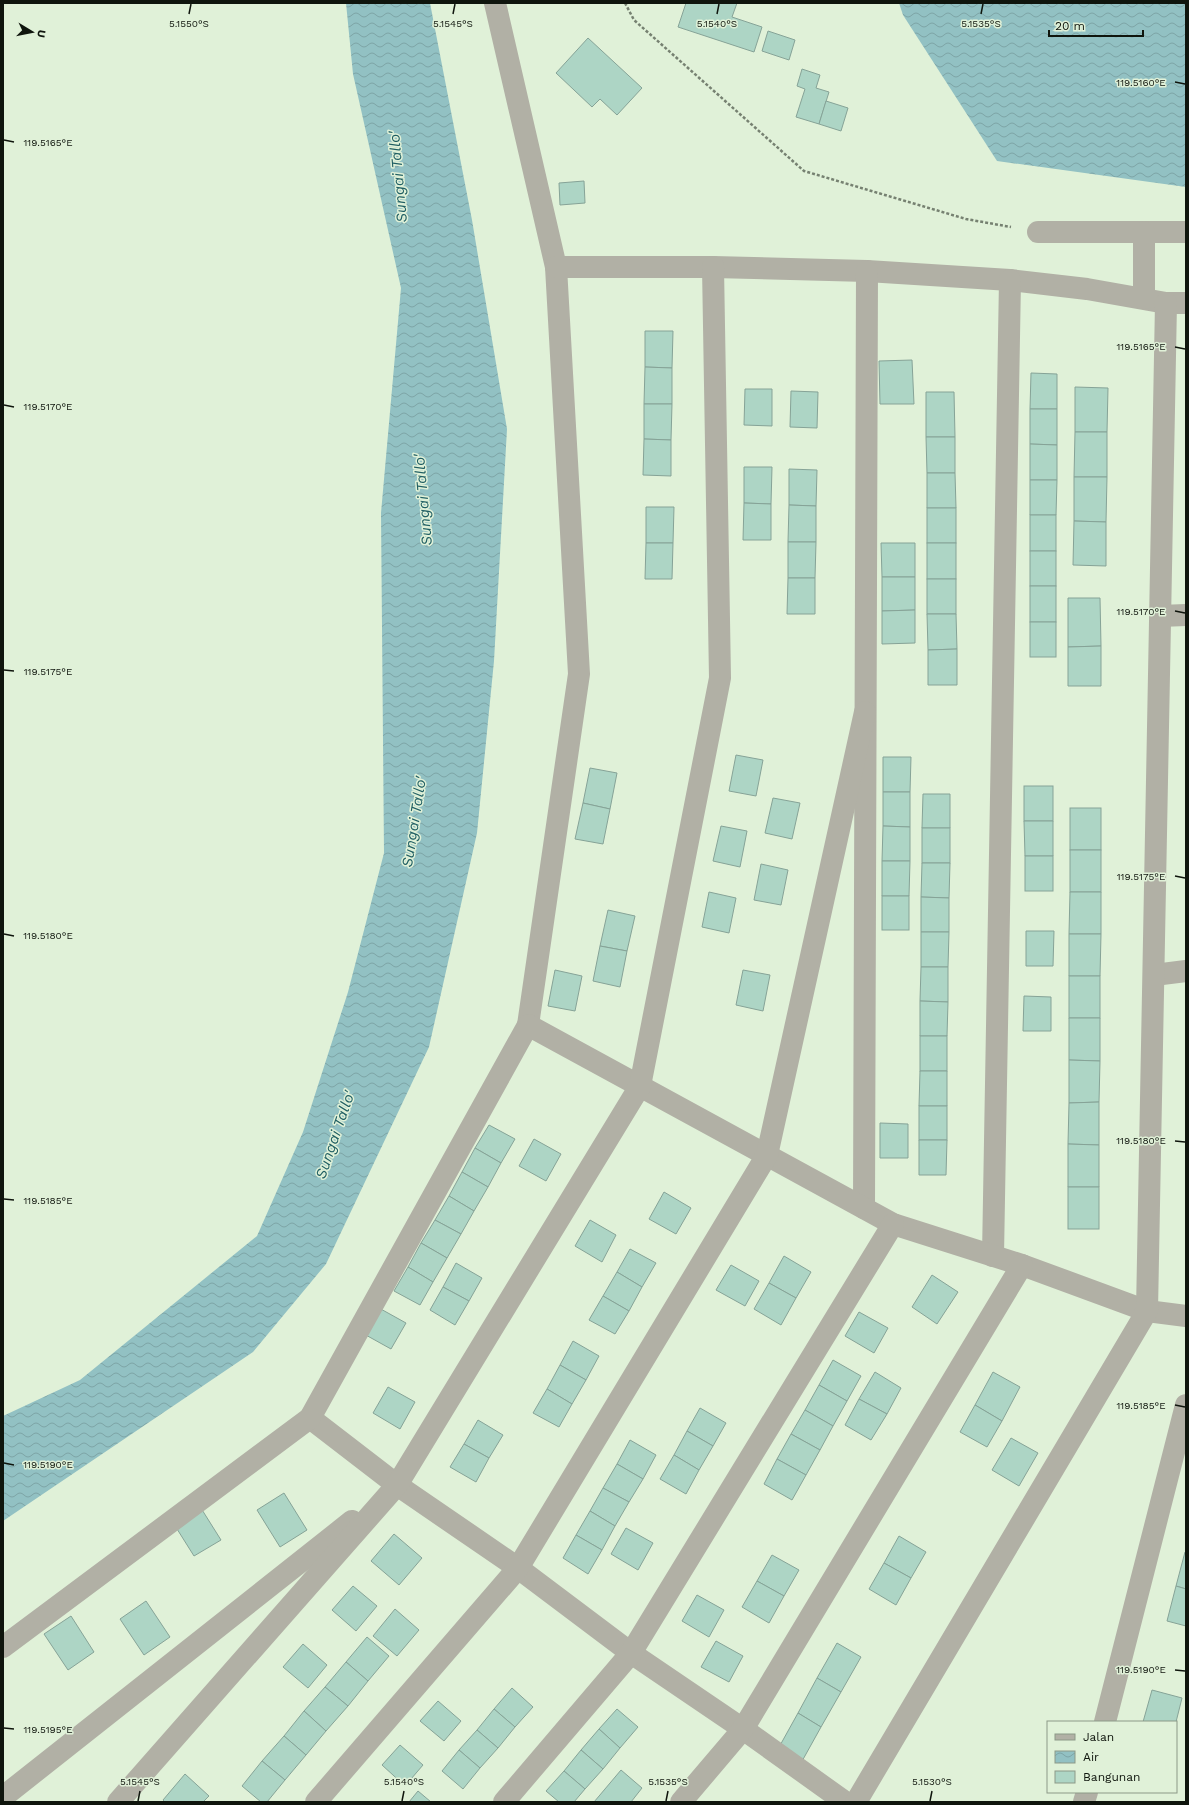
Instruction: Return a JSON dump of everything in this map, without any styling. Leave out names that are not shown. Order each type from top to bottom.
[{"type":"street","points":[[3,1647],[310,1418],[528,1026],[579,674],[556,268],[495,3]]},
{"type":"street","points":[[1038,232],[1186,232]]},
{"type":"street","points":[[1144,232],[1144,298]]},
{"type":"street","points":[[556,268],[713,267],[867,271],[1010,280],[1087,289],[1176,303],[1160,616],[1147,1311],[856,1802]]},
{"type":"street","points":[[118,1802],[396,1485],[640,1086],[720,678],[713,267]]},
{"type":"street","points":[[864,1208],[867,271]]},
{"type":"street","points":[[993,1256],[1010,280]]},
{"type":"street","points":[[1160,616],[1186,615]]},
{"type":"street","points":[[316,1802],[518,1568],[767,1155],[865,712]]},
{"type":"street","points":[[1154,975],[1186,971]]},
{"type":"street","points":[[528,1026],[893,1224],[1022,1265],[1147,1311],[1186,1316]]},
{"type":"street","points":[[504,1802],[631,1653],[893,1224]]},
{"type":"street","points":[[681,1802],[743,1729],[1022,1265]]},
{"type":"street","points":[[1105,1721],[1186,1405]]},
{"type":"street","points":[[310,1418],[396,1485],[518,1568],[631,1653],[743,1729],[845,1802]]},
{"type":"street","points":[[3,1797],[396,1485]]},
{"type":"path","points":[[625,3],[634,20],[804,171],[966,219],[1038,232]]},
{"type":"water","name":"Sungai Tallo'","points":[[346,3],[430,3],[472,220],[507,429],[494,661],[477,833],[429,1047],[326,1264],[253,1352],[3,1521],[3,1416],[80,1380],[257,1236],[303,1132],[348,992],[384,853],[381,513],[401,288],[353,74]]},
{"type":"water","points":[[899,3],[1186,3],[1186,187],[997,161],[903,15]]},
{"type":"building","points":[[686,3],[737,3],[732,17],[762,27],[754,52],[678,27]]},
{"type":"building","points":[[768,31],[795,40],[789,60],[762,51]]},
{"type":"building","points":[[588,38],[642,88],[617,115],[600,99],[592,107],[556,73]]},
{"type":"building","points":[[802,69],[820,75],[816,88],[829,92],[819,124],[796,117],[805,89],[797,86]]},
{"type":"building","points":[[826,101],[848,108],[841,131],[819,124]]},
{"type":"building","points":[[584,181],[585,203],[560,205],[559,183]]},
{"type":"building","points":[[645,331],[673,331],[672,368],[645,367]]},
{"type":"building","points":[[912,360],[914,404],[880,404],[879,361]]},
{"type":"building","points":[[645,367],[672,368],[672,404],[644,404]]},
{"type":"building","points":[[1031,373],[1057,374],[1057,409],[1030,409]]},
{"type":"building","points":[[1075,387],[1108,388],[1107,432],[1075,432]]},
{"type":"building","points":[[745,389],[772,389],[772,426],[744,425]]},
{"type":"building","points":[[791,391],[818,392],[817,428],[790,427]]},
{"type":"building","points":[[926,392],[954,392],[955,437],[926,437]]},
{"type":"building","points":[[644,404],[672,404],[671,440],[644,439]]},
{"type":"building","points":[[1030,409],[1057,409],[1057,445],[1030,444]]},
{"type":"building","points":[[1075,432],[1107,432],[1107,477],[1074,477]]},
{"type":"building","points":[[926,437],[955,437],[955,473],[927,473]]},
{"type":"building","points":[[644,439],[671,440],[671,476],[643,475]]},
{"type":"building","points":[[1030,444],[1057,445],[1057,480],[1030,480]]},
{"type":"building","points":[[744,467],[772,467],[771,504],[744,503]]},
{"type":"building","points":[[789,469],[817,470],[816,506],[789,505]]},
{"type":"building","points":[[927,473],[955,473],[956,508],[927,508]]},
{"type":"building","points":[[1074,477],[1107,477],[1106,522],[1074,521]]},
{"type":"building","points":[[1030,480],[1057,480],[1056,515],[1030,515]]},
{"type":"building","points":[[744,503],[771,504],[771,540],[743,540]]},
{"type":"building","points":[[789,505],[816,506],[816,542],[788,542]]},
{"type":"building","points":[[646,507],[674,507],[673,543],[646,543]]},
{"type":"building","points":[[927,508],[956,508],[956,543],[927,543]]},
{"type":"building","points":[[1030,515],[1056,515],[1056,551],[1030,551]]},
{"type":"building","points":[[1074,521],[1106,522],[1106,566],[1073,565]]},
{"type":"building","points":[[788,542],[816,542],[815,578],[788,578]]},
{"type":"building","points":[[646,543],[673,543],[672,579],[645,579]]},
{"type":"building","points":[[881,543],[915,543],[915,577],[882,577]]},
{"type":"building","points":[[927,543],[956,543],[956,579],[927,579]]},
{"type":"building","points":[[1030,551],[1056,551],[1056,586],[1030,586]]},
{"type":"building","points":[[882,577],[915,577],[915,610],[882,611]]},
{"type":"building","points":[[788,578],[815,578],[815,614],[787,614]]},
{"type":"building","points":[[927,579],[956,579],[956,614],[927,614]]},
{"type":"building","points":[[1030,586],[1056,586],[1056,622],[1030,622]]},
{"type":"building","points":[[1068,598],[1100,598],[1101,646],[1068,647]]},
{"type":"building","points":[[915,610],[915,643],[882,644],[882,611]]},
{"type":"building","points":[[927,614],[956,614],[957,649],[928,650]]},
{"type":"building","points":[[1030,622],[1056,622],[1056,657],[1030,657]]},
{"type":"building","points":[[1101,646],[1101,686],[1068,686],[1068,647]]},
{"type":"building","points":[[957,649],[957,685],[928,685],[928,650]]},
{"type":"building","points":[[736,755],[763,760],[756,796],[729,791]]},
{"type":"building","points":[[883,757],[911,757],[910,792],[883,792]]},
{"type":"building","points":[[590,768],[617,773],[610,809],[583,803]]},
{"type":"building","points":[[1024,786],[1053,786],[1053,821],[1024,821]]},
{"type":"building","points":[[883,792],[910,792],[910,827],[883,826]]},
{"type":"building","points":[[923,794],[950,794],[950,828],[922,828]]},
{"type":"building","points":[[773,798],[800,803],[792,839],[765,833]]},
{"type":"building","points":[[583,803],[610,809],[603,844],[575,839]]},
{"type":"building","points":[[1070,808],[1101,808],[1101,850],[1070,850]]},
{"type":"building","points":[[1024,821],[1053,821],[1053,856],[1025,856]]},
{"type":"building","points":[[721,826],[747,831],[740,867],[713,861]]},
{"type":"building","points":[[883,826],[910,827],[910,861],[882,861]]},
{"type":"building","points":[[922,828],[950,828],[950,863],[922,863]]},
{"type":"building","points":[[1070,850],[1101,850],[1101,892],[1070,892]]},
{"type":"building","points":[[1025,856],[1053,856],[1053,891],[1025,891]]},
{"type":"building","points":[[882,861],[910,861],[909,896],[882,896]]},
{"type":"building","points":[[922,863],[950,863],[949,898],[921,897]]},
{"type":"building","points":[[761,864],[788,870],[781,905],[754,900]]},
{"type":"building","points":[[709,892],[736,898],[729,933],[702,927]]},
{"type":"building","points":[[1070,892],[1101,892],[1101,934],[1069,934]]},
{"type":"building","points":[[882,896],[909,896],[909,930],[882,930]]},
{"type":"building","points":[[921,897],[949,898],[949,932],[921,932]]},
{"type":"building","points":[[608,910],[635,916],[627,951],[600,946]]},
{"type":"building","points":[[1026,931],[1054,931],[1053,966],[1026,966]]},
{"type":"building","points":[[921,932],[949,932],[948,967],[921,967]]},
{"type":"building","points":[[1069,934],[1101,934],[1100,976],[1069,976]]},
{"type":"building","points":[[600,946],[627,951],[620,987],[593,981]]},
{"type":"building","points":[[921,967],[948,967],[948,1002],[920,1001]]},
{"type":"building","points":[[555,970],[582,976],[575,1011],[548,1006]]},
{"type":"building","points":[[743,970],[770,975],[763,1011],[736,1005]]},
{"type":"building","points":[[1069,976],[1100,976],[1100,1018],[1069,1018]]},
{"type":"building","points":[[1024,996],[1051,997],[1051,1031],[1023,1031]]},
{"type":"building","points":[[920,1001],[948,1002],[947,1036],[920,1036]]},
{"type":"building","points":[[1069,1018],[1100,1018],[1100,1061],[1069,1060]]},
{"type":"building","points":[[920,1036],[947,1036],[947,1071],[920,1071]]},
{"type":"building","points":[[1069,1060],[1100,1061],[1099,1102],[1069,1103]]},
{"type":"building","points":[[920,1071],[947,1071],[947,1106],[919,1106]]},
{"type":"building","points":[[1099,1102],[1099,1145],[1068,1144],[1069,1103]]},
{"type":"building","points":[[919,1106],[947,1106],[947,1140],[919,1140]]},
{"type":"building","points":[[880,1123],[908,1124],[908,1158],[880,1158]]},
{"type":"building","points":[[489,1125],[515,1139],[501,1163],[475,1148]]},
{"type":"building","points":[[534,1139],[561,1154],[546,1181],[519,1166]]},
{"type":"building","points":[[919,1140],[947,1140],[946,1175],[919,1175]]},
{"type":"building","points":[[1068,1144],[1099,1145],[1099,1187],[1068,1187]]},
{"type":"building","points":[[475,1148],[501,1163],[488,1187],[462,1172]]},
{"type":"building","points":[[462,1172],[488,1187],[474,1211],[449,1196]]},
{"type":"building","points":[[1068,1187],[1099,1187],[1099,1229],[1068,1229]]},
{"type":"building","points":[[664,1192],[691,1208],[676,1234],[649,1219]]},
{"type":"building","points":[[449,1196],[474,1211],[461,1234],[435,1220]]},
{"type":"building","points":[[435,1220],[461,1234],[447,1258],[421,1243]]},
{"type":"building","points":[[590,1220],[616,1235],[602,1262],[575,1246]]},
{"type":"building","points":[[421,1243],[447,1258],[433,1282],[408,1267]]},
{"type":"building","points":[[630,1249],[656,1263],[642,1287],[617,1272]]},
{"type":"building","points":[[784,1256],[811,1272],[796,1298],[769,1283]]},
{"type":"building","points":[[456,1263],[482,1278],[469,1301],[443,1287]]},
{"type":"building","points":[[731,1265],[759,1281],[745,1306],[716,1290]]},
{"type":"building","points":[[408,1267],[433,1282],[420,1305],[394,1291]]},
{"type":"building","points":[[617,1272],[642,1287],[629,1311],[603,1296]]},
{"type":"building","points":[[932,1275],[958,1292],[937,1324],[912,1307]]},
{"type":"building","points":[[769,1283],[796,1298],[781,1325],[754,1309]]},
{"type":"building","points":[[443,1287],[469,1301],[455,1325],[430,1310]]},
{"type":"building","points":[[603,1296],[629,1311],[615,1334],[589,1320]]},
{"type":"building","points":[[379,1308],[406,1323],[391,1349],[364,1334]]},
{"type":"building","points":[[859,1312],[888,1328],[874,1353],[845,1336]]},
{"type":"building","points":[[573,1341],[599,1356],[586,1380],[560,1365]]},
{"type":"building","points":[[833,1360],[861,1376],[847,1401],[819,1385]]},
{"type":"building","points":[[560,1365],[586,1380],[572,1404],[547,1389]]},
{"type":"building","points":[[875,1372],[901,1388],[887,1414],[859,1399]]},
{"type":"building","points":[[993,1372],[1020,1387],[1002,1421],[975,1405]]},
{"type":"building","points":[[819,1385],[847,1401],[833,1426],[805,1410]]},
{"type":"building","points":[[388,1387],[415,1402],[400,1429],[373,1413]]},
{"type":"building","points":[[547,1389],[572,1404],[559,1427],[533,1413]]},
{"type":"building","points":[[859,1399],[887,1414],[871,1440],[845,1425]]},
{"type":"building","points":[[975,1405],[1002,1421],[987,1447],[960,1432]]},
{"type":"building","points":[[700,1408],[726,1423],[713,1446],[687,1431]]},
{"type":"building","points":[[805,1410],[833,1426],[820,1450],[791,1434]]},
{"type":"building","points":[[478,1420],[503,1435],[489,1458],[464,1444]]},
{"type":"building","points":[[687,1431],[713,1446],[699,1470],[674,1455]]},
{"type":"building","points":[[791,1434],[820,1450],[806,1475],[777,1459]]},
{"type":"building","points":[[1011,1438],[1038,1453],[1019,1486],[992,1470]]},
{"type":"building","points":[[630,1440],[656,1455],[643,1479],[617,1464]]},
{"type":"building","points":[[464,1444],[489,1458],[476,1482],[450,1467]]},
{"type":"building","points":[[674,1455],[699,1470],[686,1494],[660,1479]]},
{"type":"building","points":[[777,1459],[806,1475],[792,1500],[764,1484]]},
{"type":"building","points":[[617,1464],[643,1479],[629,1502],[603,1488]]},
{"type":"building","points":[[603,1488],[629,1502],[615,1526],[590,1511]]},
{"type":"building","points":[[284,1493],[307,1530],[280,1547],[257,1510]]},
{"type":"building","points":[[199,1505],[221,1540],[194,1556],[172,1521]]},
{"type":"building","points":[[590,1511],[615,1526],[602,1550],[576,1535]]},
{"type":"building","points":[[626,1528],[653,1543],[638,1570],[611,1554]]},
{"type":"building","points":[[394,1534],[422,1558],[399,1585],[371,1561]]},
{"type":"building","points":[[576,1535],[602,1550],[588,1574],[563,1558]]},
{"type":"building","points":[[899,1536],[926,1552],[911,1578],[884,1563]]},
{"type":"building","points":[[1186,1552],[1186,1589],[1176,1586]]},
{"type":"building","points":[[772,1555],[799,1570],[784,1596],[757,1581]]},
{"type":"building","points":[[884,1563],[911,1578],[896,1605],[869,1589]]},
{"type":"building","points":[[757,1581],[784,1596],[769,1623],[742,1607]]},
{"type":"building","points":[[353,1586],[377,1606],[356,1631],[332,1610]]},
{"type":"building","points":[[1176,1586],[1186,1589],[1186,1626],[1167,1621]]},
{"type":"building","points":[[697,1595],[724,1610],[709,1637],[682,1621]]},
{"type":"building","points":[[146,1601],[170,1637],[144,1655],[120,1619]]},
{"type":"building","points":[[395,1609],[419,1630],[397,1656],[373,1636]]},
{"type":"building","points":[[71,1616],[94,1652],[68,1670],[44,1634]]},
{"type":"building","points":[[367,1637],[389,1656],[368,1681],[346,1662]]},
{"type":"building","points":[[716,1641],[743,1656],[729,1682],[701,1667]]},
{"type":"building","points":[[837,1643],[861,1657],[841,1692],[817,1678]]},
{"type":"building","points":[[303,1644],[327,1665],[308,1688],[283,1667]]},
{"type":"building","points":[[346,1662],[368,1681],[348,1706],[325,1687]]},
{"type":"building","points":[[817,1678],[841,1692],[821,1727],[798,1713]]},
{"type":"building","points":[[325,1687],[348,1706],[326,1731],[304,1711]]},
{"type":"building","points":[[512,1688],[533,1707],[515,1727],[494,1709]]},
{"type":"building","points":[[1152,1690],[1182,1698],[1176,1721],[1143,1721]]},
{"type":"building","points":[[438,1701],[461,1721],[444,1741],[420,1721]]},
{"type":"building","points":[[494,1709],[515,1727],[498,1748],[477,1730]]},
{"type":"building","points":[[617,1709],[638,1727],[620,1748],[599,1729]]},
{"type":"building","points":[[304,1711],[326,1731],[306,1755],[284,1736]]},
{"type":"building","points":[[798,1713],[821,1727],[801,1763],[778,1749]]},
{"type":"building","points":[[599,1729],[620,1748],[603,1769],[581,1750]]},
{"type":"building","points":[[477,1730],[498,1748],[480,1768],[459,1750]]},
{"type":"building","points":[[284,1736],[306,1755],[285,1780],[262,1761]]},
{"type":"building","points":[[400,1745],[423,1765],[405,1786],[382,1765]]},
{"type":"building","points":[[459,1750],[480,1768],[463,1789],[442,1771]]},
{"type":"building","points":[[581,1750],[603,1769],[585,1789],[564,1771]]},
{"type":"building","points":[[262,1761],[285,1780],[267,1802],[261,1802],[242,1786]]},
{"type":"building","points":[[621,1770],[642,1788],[631,1802],[594,1802]]},
{"type":"building","points":[[564,1771],[585,1789],[574,1802],[559,1802],[546,1791]]},
{"type":"building","points":[[185,1774],[209,1796],[203,1802],[165,1802],[163,1800]]},
{"type":"building","points":[[418,1791],[431,1802],[409,1802]]}]
